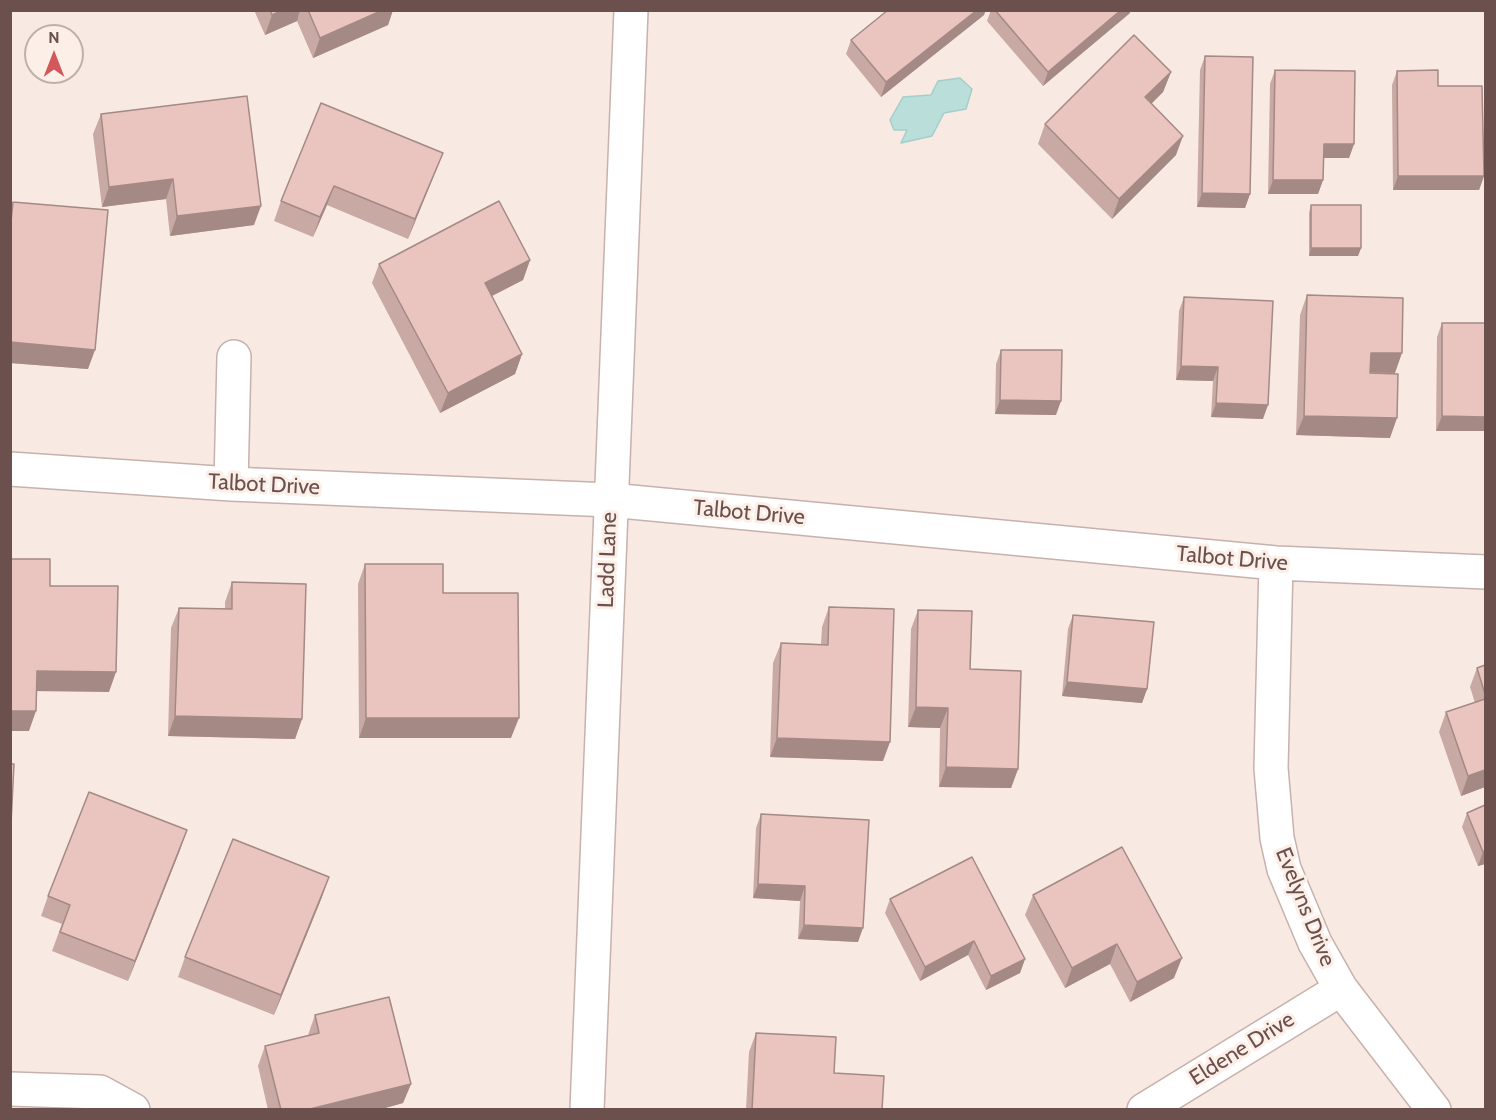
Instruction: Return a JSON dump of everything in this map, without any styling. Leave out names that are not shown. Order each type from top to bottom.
[{"type":"street","name":"Ladd Lane","points":[[587,1110],[631,10]]},
{"type":"street","points":[[231,484],[234,357]]},
{"type":"street","name":"Talbot Drive","points":[[10,470],[231,484],[610,500],[1276,563],[1485,572]]},
{"type":"street","name":"Evelyns Drive","points":[[1276,563],[1271,768],[1277,838],[1284,869],[1315,944],[1341,989],[1434,1110]]},
{"type":"street","name":"Eldene Drive","points":[[1144,1110],[1341,989]]},
{"type":"street","points":[[10,1089],[100,1092],[133,1110]]},
{"type":"water","points":[[960,78],[972,89],[966,109],[944,113],[932,136],[901,143],[907,130],[894,130],[890,120],[903,97],[931,95],[938,81]]},
{"type":"building","points":[[270,10],[283,10],[272,15]]},
{"type":"building","points":[[308,10],[383,10],[320,38]]},
{"type":"building","points":[[888,10],[977,10],[886,82],[851,40]]},
{"type":"building","points":[[995,10],[1121,10],[1048,72]]},
{"type":"building","points":[[1134,35],[1171,72],[1145,97],[1183,136],[1119,199],[1045,124]]},
{"type":"building","points":[[1205,56],[1253,57],[1250,194],[1202,193]]},
{"type":"building","points":[[1275,70],[1355,71],[1354,144],[1324,144],[1323,180],[1273,180]]},
{"type":"building","points":[[1438,70],[1438,86],[1482,86],[1484,176],[1398,176],[1397,71]]},
{"type":"building","points":[[247,96],[261,206],[177,216],[173,179],[109,187],[101,114]]},
{"type":"building","points":[[321,103],[443,153],[415,219],[334,186],[320,217],[281,201]]},
{"type":"building","points":[[499,201],[530,260],[485,283],[522,354],[448,393],[379,264]]},
{"type":"building","points":[[13,202],[108,210],[95,350],[10,342],[10,231]]},
{"type":"building","points":[[1311,205],[1361,205],[1361,248],[1311,248]]},
{"type":"building","points":[[1307,295],[1403,298],[1402,353],[1371,353],[1370,373],[1398,374],[1397,418],[1304,416]]},
{"type":"building","points":[[1184,297],[1273,301],[1268,405],[1216,403],[1218,367],[1181,366]]},
{"type":"building","points":[[1442,323],[1485,323],[1485,417],[1442,416]]},
{"type":"building","points":[[1001,350],[1062,350],[1061,401],[1000,400]]},
{"type":"building","points":[[10,559],[50,559],[50,586],[118,586],[116,672],[37,671],[36,711],[10,711]]},
{"type":"building","points":[[365,564],[443,564],[443,593],[518,593],[519,718],[366,718]]},
{"type":"building","points":[[232,582],[306,584],[302,719],[175,716],[179,608],[232,609]]},
{"type":"building","points":[[829,607],[894,609],[890,742],[777,738],[781,643],[828,645]]},
{"type":"building","points":[[918,610],[972,611],[970,669],[1021,671],[1018,769],[946,767],[948,708],[916,707]]},
{"type":"building","points":[[1073,615],[1154,622],[1147,689],[1067,682]]},
{"type":"building","points":[[1485,665],[1485,694],[1477,668]]},
{"type":"building","points":[[1485,699],[1485,770],[1468,776],[1446,712]]},
{"type":"building","points":[[10,764],[14,764],[10,844]]},
{"type":"building","points":[[89,792],[187,830],[135,961],[60,932],[70,905],[48,896]]},
{"type":"building","points":[[1485,805],[1485,851],[1483,852],[1467,813]]},
{"type":"building","points":[[761,814],[869,820],[863,928],[804,925],[805,886],[758,884]]},
{"type":"building","points":[[233,839],[329,877],[281,995],[185,957]]},
{"type":"building","points":[[1122,847],[1182,958],[1137,982],[1117,944],[1072,968],[1033,895]]},
{"type":"building","points":[[972,857],[1025,959],[991,976],[974,941],[925,967],[890,899]]},
{"type":"building","points":[[389,997],[411,1084],[306,1110],[281,1110],[265,1046],[319,1033],[315,1015]]},
{"type":"building","points":[[756,1033],[836,1037],[834,1073],[884,1076],[882,1110],[752,1110]]}]
